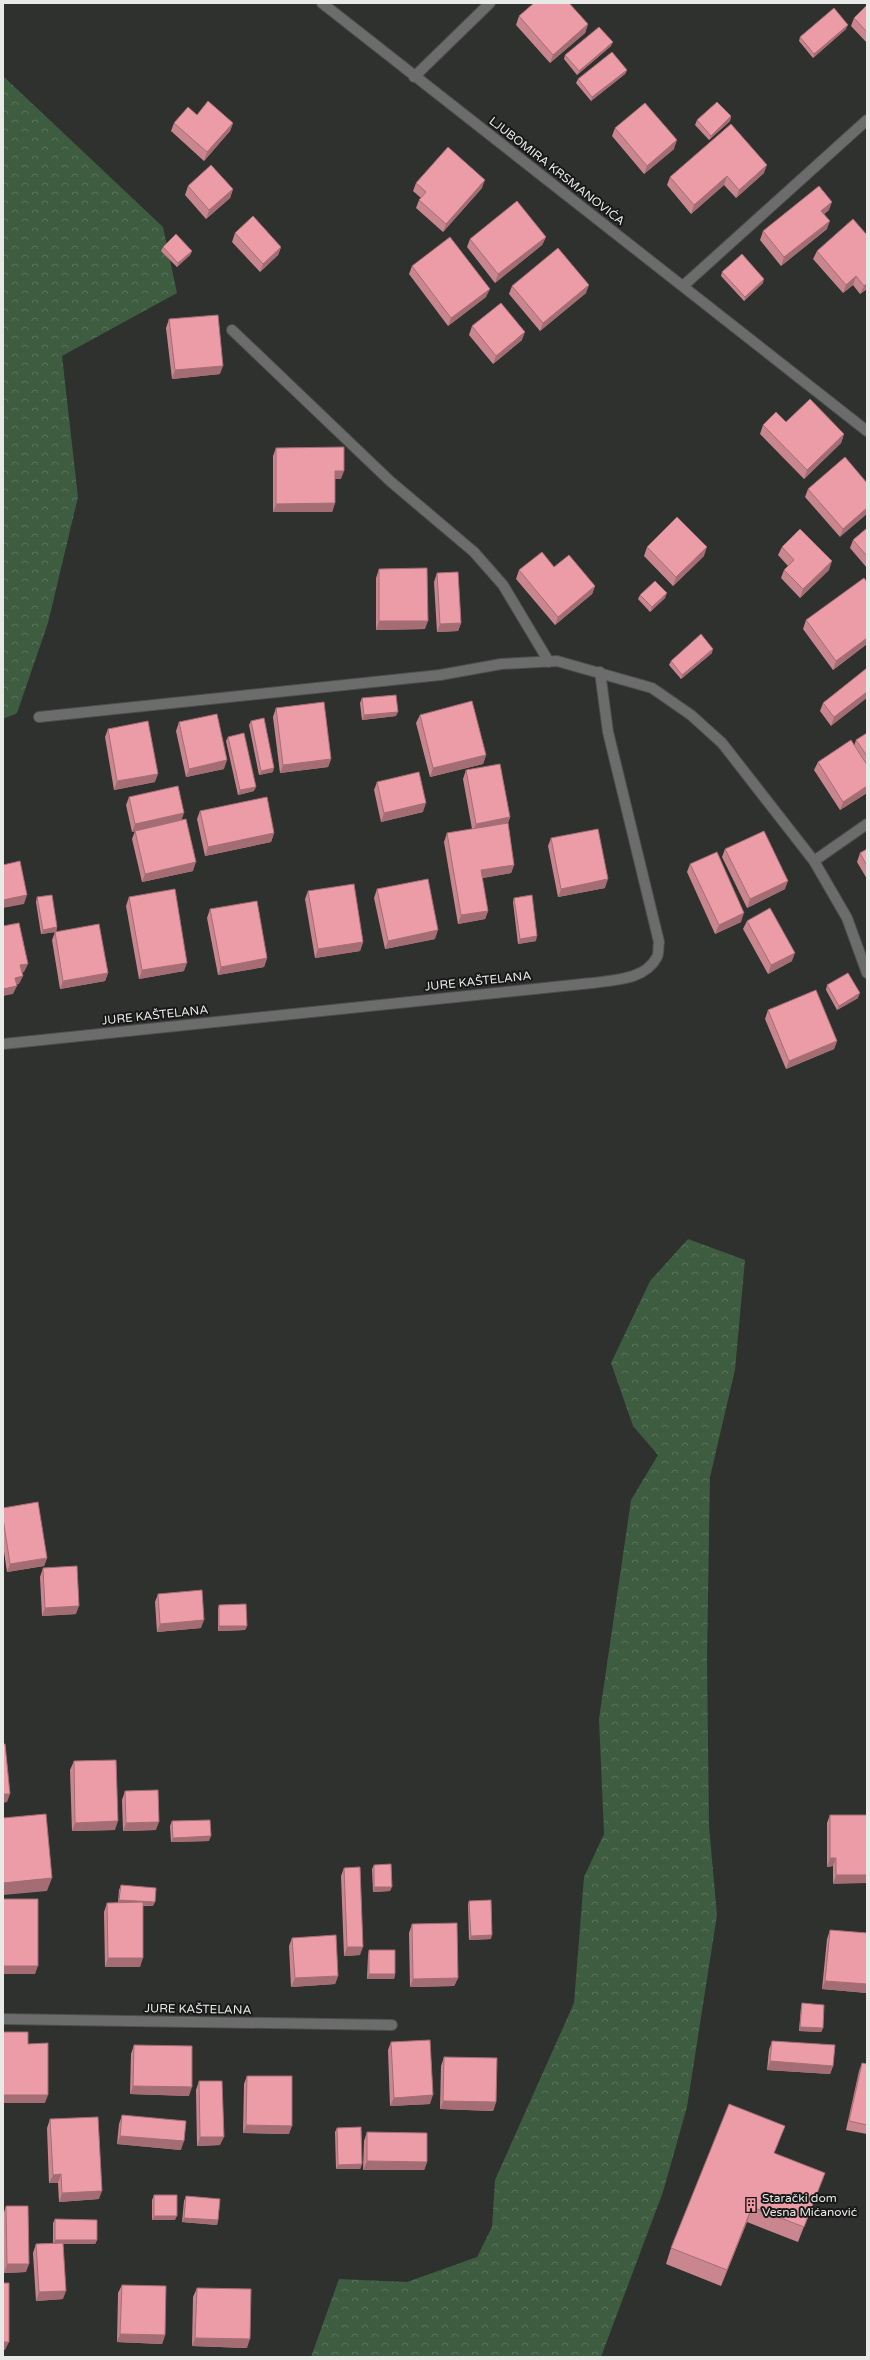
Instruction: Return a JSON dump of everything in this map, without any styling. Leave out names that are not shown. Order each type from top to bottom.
[{"type":"street","name":"LJUBOMIRA KRSMANOVIĆA","points":[[322,3],[414,77],[867,431]]},
{"type":"street","points":[[414,77],[490,3]]},
{"type":"street","points":[[683,286],[867,120]]},
{"type":"street","points":[[232,330],[390,481],[474,552],[503,585],[549,662]]},
{"type":"street","points":[[39,717],[440,675],[502,664],[557,661],[652,688],[692,715],[722,743],[814,861],[846,918],[867,973]]},
{"type":"street","name":"JURE KAŠTELANA","points":[[3,1044],[592,983],[636,976],[647,969],[658,957],[659,942],[608,732],[600,672]]},
{"type":"street","points":[[814,861],[867,824]]},
{"type":"street","name":"JURE KAŠTELANA","points":[[3,2018],[392,2025]]},
{"type":"green space","points":[[3,76],[163,227],[177,293],[62,356],[78,497],[48,623],[17,713],[3,719]]},
{"type":"green space","points":[[688,1239],[745,1260],[735,1370],[710,1477],[707,1659],[709,1826],[717,1915],[687,2107],[663,2192],[601,2357],[311,2357],[339,2279],[407,2282],[477,2257],[492,2227],[495,2180],[574,2003],[584,1877],[604,1834],[599,1719],[631,1500],[658,1455],[633,1426],[611,1363],[650,1281]]},
{"type":"building","points":[[534,3],[569,3],[588,24],[553,55],[519,16]]},
{"type":"building","points":[[867,5],[867,32],[854,18]]},
{"type":"building","points":[[834,8],[848,25],[814,54],[800,37]]},
{"type":"building","points":[[599,27],[613,42],[579,71],[565,55]]},
{"type":"building","points":[[612,52],[627,70],[592,97],[578,79]]},
{"type":"building","points":[[208,101],[233,123],[207,152],[174,123],[188,107],[197,115]]},
{"type":"building","points":[[717,102],[731,116],[711,136],[697,120]]},
{"type":"building","points":[[645,103],[677,140],[647,166],[615,128]]},
{"type":"building","points":[[731,124],[767,165],[739,190],[727,176],[694,205],[670,177]]},
{"type":"building","points":[[448,147],[485,180],[446,224],[419,200],[426,192],[416,183]]},
{"type":"building","points":[[211,165],[233,189],[209,210],[188,186]]},
{"type":"building","points":[[819,186],[832,202],[821,211],[830,221],[784,257],[763,231]]},
{"type":"building","points":[[517,201],[546,237],[498,274],[470,239]]},
{"type":"building","points":[[253,216],[281,247],[263,264],[235,233]]},
{"type":"building","points":[[853,219],[867,235],[867,283],[864,286],[856,276],[846,285],[817,251]]},
{"type":"building","points":[[176,234],[192,251],[178,263],[163,247]]},
{"type":"building","points":[[450,237],[490,289],[451,318],[412,266]]},
{"type":"building","points":[[558,248],[589,285],[543,323],[512,286]]},
{"type":"building","points":[[742,254],[764,279],[745,297],[722,272]]},
{"type":"building","points":[[501,303],[525,332],[496,356],[472,326]]},
{"type":"building","points":[[218,315],[223,366],[175,370],[169,319]]},
{"type":"building","points":[[810,399],[844,434],[807,470],[763,425],[776,412],[786,422]]},
{"type":"building","points":[[344,447],[344,471],[335,471],[335,503],[276,504],[276,448]]},
{"type":"building","points":[[845,457],[867,483],[867,508],[843,529],[808,489]]},
{"type":"building","points":[[677,517],[707,547],[676,577],[647,547]]},
{"type":"building","points":[[867,528],[867,556],[853,540]]},
{"type":"building","points":[[800,529],[832,561],[803,589],[784,570],[794,560],[782,547]]},
{"type":"building","points":[[542,552],[554,567],[569,555],[595,586],[558,617],[519,570]]},
{"type":"building","points":[[427,568],[428,621],[379,621],[379,569]]},
{"type":"building","points":[[458,572],[461,623],[440,624],[437,573]]},
{"type":"building","points":[[864,578],[867,582],[867,638],[836,661],[806,620]]},
{"type":"building","points":[[655,581],[667,593],[652,607],[640,595]]},
{"type":"building","points":[[701,634],[713,649],[682,675],[671,661]]},
{"type":"building","points":[[867,668],[867,692],[834,717],[823,703]]},
{"type":"building","points":[[396,695],[398,712],[364,715],[362,698]]},
{"type":"building","points":[[472,701],[486,755],[433,768],[420,715]]},
{"type":"building","points":[[324,702],[331,759],[283,765],[276,708]]},
{"type":"building","points":[[217,714],[227,760],[189,769],[179,722]]},
{"type":"building","points":[[264,718],[274,768],[261,771],[251,721]]},
{"type":"building","points":[[148,721],[158,774],[117,781],[108,729]]},
{"type":"building","points":[[244,733],[256,787],[240,790],[228,737]]},
{"type":"building","points":[[867,733],[867,756],[856,740]]},
{"type":"building","points":[[851,740],[867,765],[867,786],[843,802],[818,762]]},
{"type":"building","points":[[500,764],[510,817],[476,824],[466,770]]},
{"type":"building","points":[[419,772],[426,803],[384,813],[377,782]]},
{"type":"building","points":[[178,786],[184,813],[135,824],[129,797]]},
{"type":"building","points":[[267,797],[274,833],[208,847],[200,811]]},
{"type":"building","points":[[186,819],[196,862],[145,874],[135,831]]},
{"type":"building","points":[[508,823],[514,865],[481,870],[488,911],[461,915],[447,833]]},
{"type":"building","points":[[598,829],[608,879],[561,889],[551,838]]},
{"type":"building","points":[[764,831],[788,881],[750,899],[725,849]]},
{"type":"building","points":[[867,849],[867,866],[860,853]]},
{"type":"building","points":[[717,852],[744,913],[719,925],[690,864]]},
{"type":"building","points":[[20,861],[27,895],[3,900],[3,865]]},
{"type":"building","points":[[428,879],[438,930],[388,941],[377,889]]},
{"type":"building","points":[[354,884],[363,942],[318,949],[308,891]]},
{"type":"building","points":[[175,889],[187,963],[142,970],[129,897]]},
{"type":"building","points":[[52,895],[57,927],[43,930],[37,897]]},
{"type":"building","points":[[532,895],[537,936],[520,939],[514,898]]},
{"type":"building","points":[[257,901],[267,958],[221,967],[210,909]]},
{"type":"building","points":[[770,908],[795,953],[771,965],[747,921]]},
{"type":"building","points":[[19,923],[28,964],[20,965],[23,976],[15,978],[17,986],[3,989],[3,926]]},
{"type":"building","points":[[99,924],[108,973],[63,981],[55,932]]},
{"type":"building","points":[[848,973],[860,993],[839,1006],[827,985]]},
{"type":"building","points":[[816,990],[837,1041],[789,1061],[768,1010]]},
{"type":"building","points":[[38,1502],[47,1558],[10,1564],[3,1518],[3,1508]]},
{"type":"building","points":[[77,1566],[79,1606],[45,1608],[43,1568]]},
{"type":"building","points":[[202,1590],[204,1620],[160,1624],[158,1594]]},
{"type":"building","points":[[246,1604],[247,1626],[219,1626],[219,1605]]},
{"type":"building","points":[[3,1744],[5,1744],[10,1794],[3,1794]]},
{"type":"building","points":[[116,1760],[118,1821],[75,1823],[74,1761]]},
{"type":"building","points":[[158,1790],[159,1822],[126,1823],[125,1791]]},
{"type":"building","points":[[46,1814],[52,1878],[3,1883],[3,1818]]},
{"type":"building","points":[[830,1815],[867,1815],[867,1875],[836,1875],[836,1858],[830,1858]]},
{"type":"building","points":[[210,1820],[211,1836],[173,1838],[172,1821]]},
{"type":"building","points":[[391,1864],[392,1887],[374,1887],[374,1865]]},
{"type":"building","points":[[360,1867],[363,1947],[347,1947],[344,1868]]},
{"type":"building","points":[[121,1885],[156,1888],[155,1902],[119,1900]]},
{"type":"building","points":[[3,1899],[38,1899],[38,1966],[3,1966]]},
{"type":"building","points":[[491,1900],[492,1935],[471,1936],[469,1901]]},
{"type":"building","points":[[143,1902],[143,1958],[108,1958],[107,1903]]},
{"type":"building","points":[[457,1923],[458,1978],[413,1979],[412,1924]]},
{"type":"building","points":[[830,1930],[867,1933],[867,1984],[825,1981]]},
{"type":"building","points":[[336,1935],[338,1976],[295,1978],[292,1938]]},
{"type":"building","points":[[369,1950],[395,1950],[395,1974],[369,1974]]},
{"type":"building","points":[[802,2003],[824,2005],[823,2028],[800,2027]]},
{"type":"building","points":[[3,2032],[28,2032],[28,2044],[48,2043],[48,2095],[3,2095]]},
{"type":"building","points":[[430,2040],[433,2095],[394,2098],[391,2042]]},
{"type":"building","points":[[772,2041],[835,2045],[833,2066],[770,2061]]},
{"type":"building","points":[[134,2045],[192,2046],[192,2087],[133,2086]]},
{"type":"building","points":[[444,2057],[497,2058],[496,2102],[443,2101]]},
{"type":"building","points":[[862,2063],[867,2064],[867,2125],[849,2121]]},
{"type":"building","points":[[247,2076],[292,2076],[292,2126],[246,2125]]},
{"type":"building","points":[[199,2081],[222,2081],[224,2137],[200,2137]]},
{"type":"building","name":"Starački dom Vesna Mićanović","points":[[729,2104],[785,2126],[774,2153],[825,2173],[804,2227],[752,2207],[727,2270],[671,2248]]},
{"type":"building","points":[[122,2115],[186,2121],[184,2141],[120,2136]]},
{"type":"building","points":[[98,2117],[102,2191],[62,2193],[61,2174],[53,2175],[50,2119]]},
{"type":"building","points":[[361,2127],[362,2164],[338,2165],[337,2128]]},
{"type":"building","points":[[367,2132],[427,2133],[427,2162],[367,2161]]},
{"type":"building","points":[[154,2195],[177,2195],[177,2216],[154,2216]]},
{"type":"building","points":[[186,2196],[220,2199],[218,2220],[184,2218]]},
{"type":"building","points":[[6,2206],[28,2206],[29,2264],[7,2264]]},
{"type":"building","points":[[55,2219],[97,2220],[97,2240],[55,2240]]},
{"type":"building","points":[[63,2243],[66,2291],[39,2292],[36,2244]]},
{"type":"building","points":[[3,2283],[9,2283],[9,2342],[3,2342]]},
{"type":"building","points":[[122,2285],[166,2286],[165,2335],[120,2334]]},
{"type":"building","points":[[197,2288],[251,2289],[250,2339],[195,2338]]},
{"type":"place","name":"Starački dom Vesna Mićanović","points":[[751,2205]]}]
